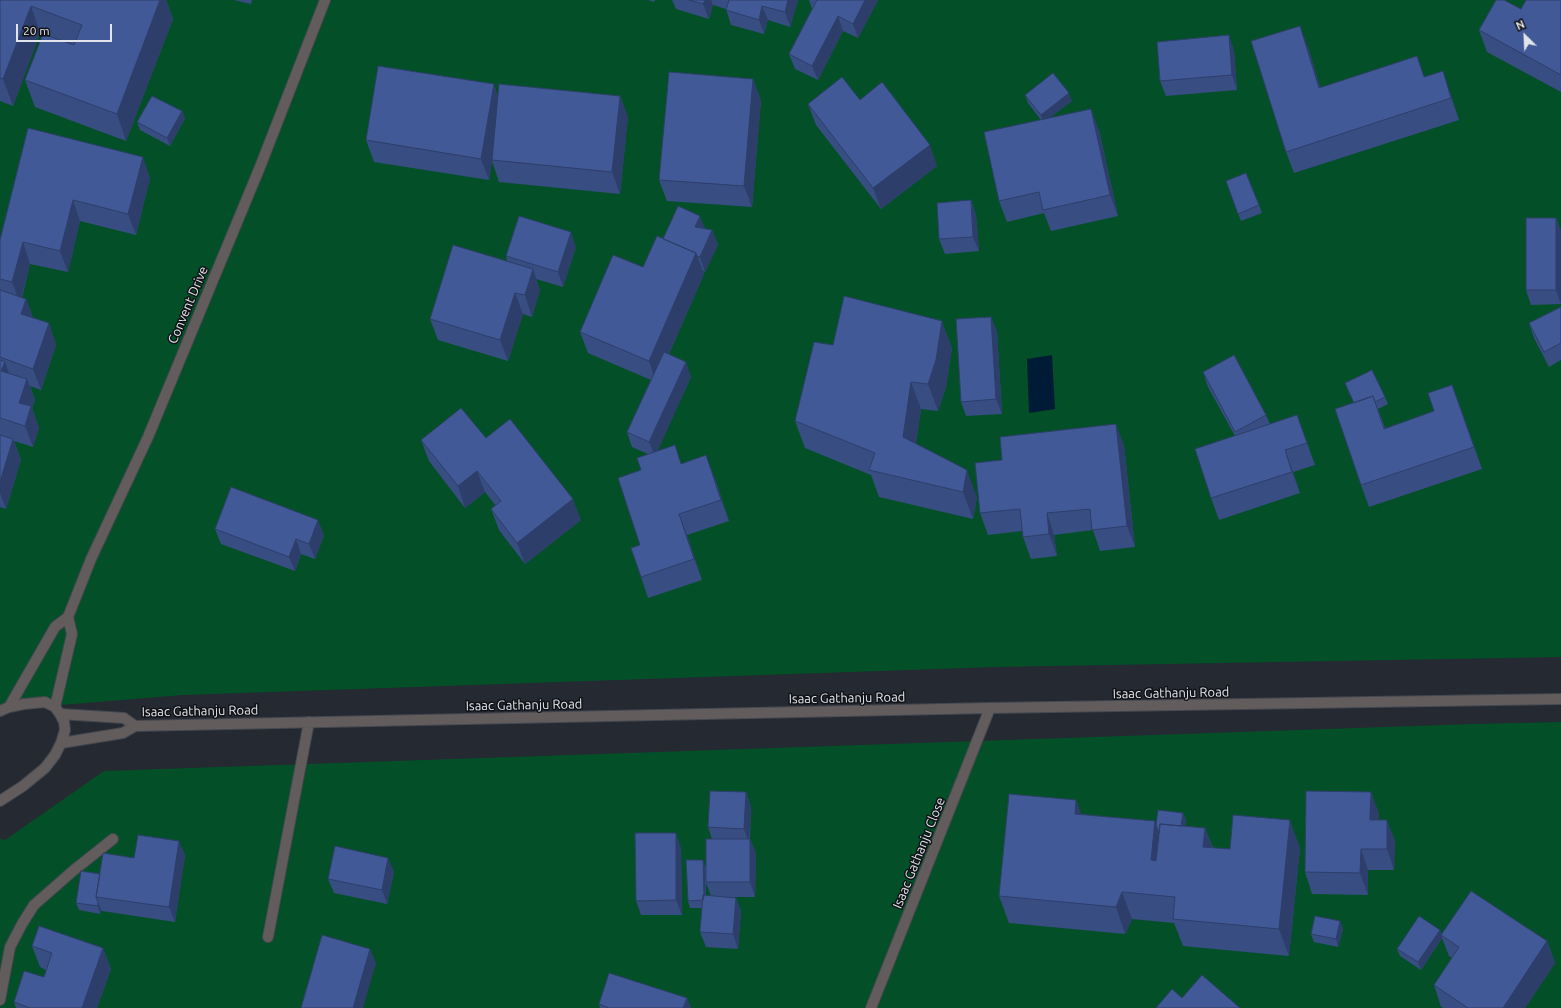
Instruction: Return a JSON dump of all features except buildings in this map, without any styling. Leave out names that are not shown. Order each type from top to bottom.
[{"type":"street","name":"Convent Drive","points":[[68,617],[91,559],[160,408],[260,167],[325,0]]},
{"type":"street","points":[[0,801],[45,768],[55,755],[62,742],[65,730],[64,722],[58,710],[72,634],[68,617],[55,627],[4,709]]},
{"type":"street","name":"Isaac Gathanju Road","points":[[134,726],[990,708],[1561,699]]},
{"type":"street","points":[[4,709],[35,702],[45,702],[58,710],[124,718],[134,726],[123,733],[62,742]]},
{"type":"street","name":"Isaac Gathanju Close","points":[[871,1008],[990,708]]},
{"type":"street","points":[[268,937],[309,722]]},
{"type":"street","points":[[0,1000],[10,947],[34,905],[74,870],[113,839]]},
{"type":"green space","points":[[0,0],[1561,0],[1561,657],[995,667],[183,695],[0,710]]},
{"type":"green space","points":[[1561,722],[1561,1008],[0,1008],[0,839],[5,840],[104,771]]},
{"type":"water","points":[[1052,355],[1055,409],[1029,413],[1027,359]]}]
